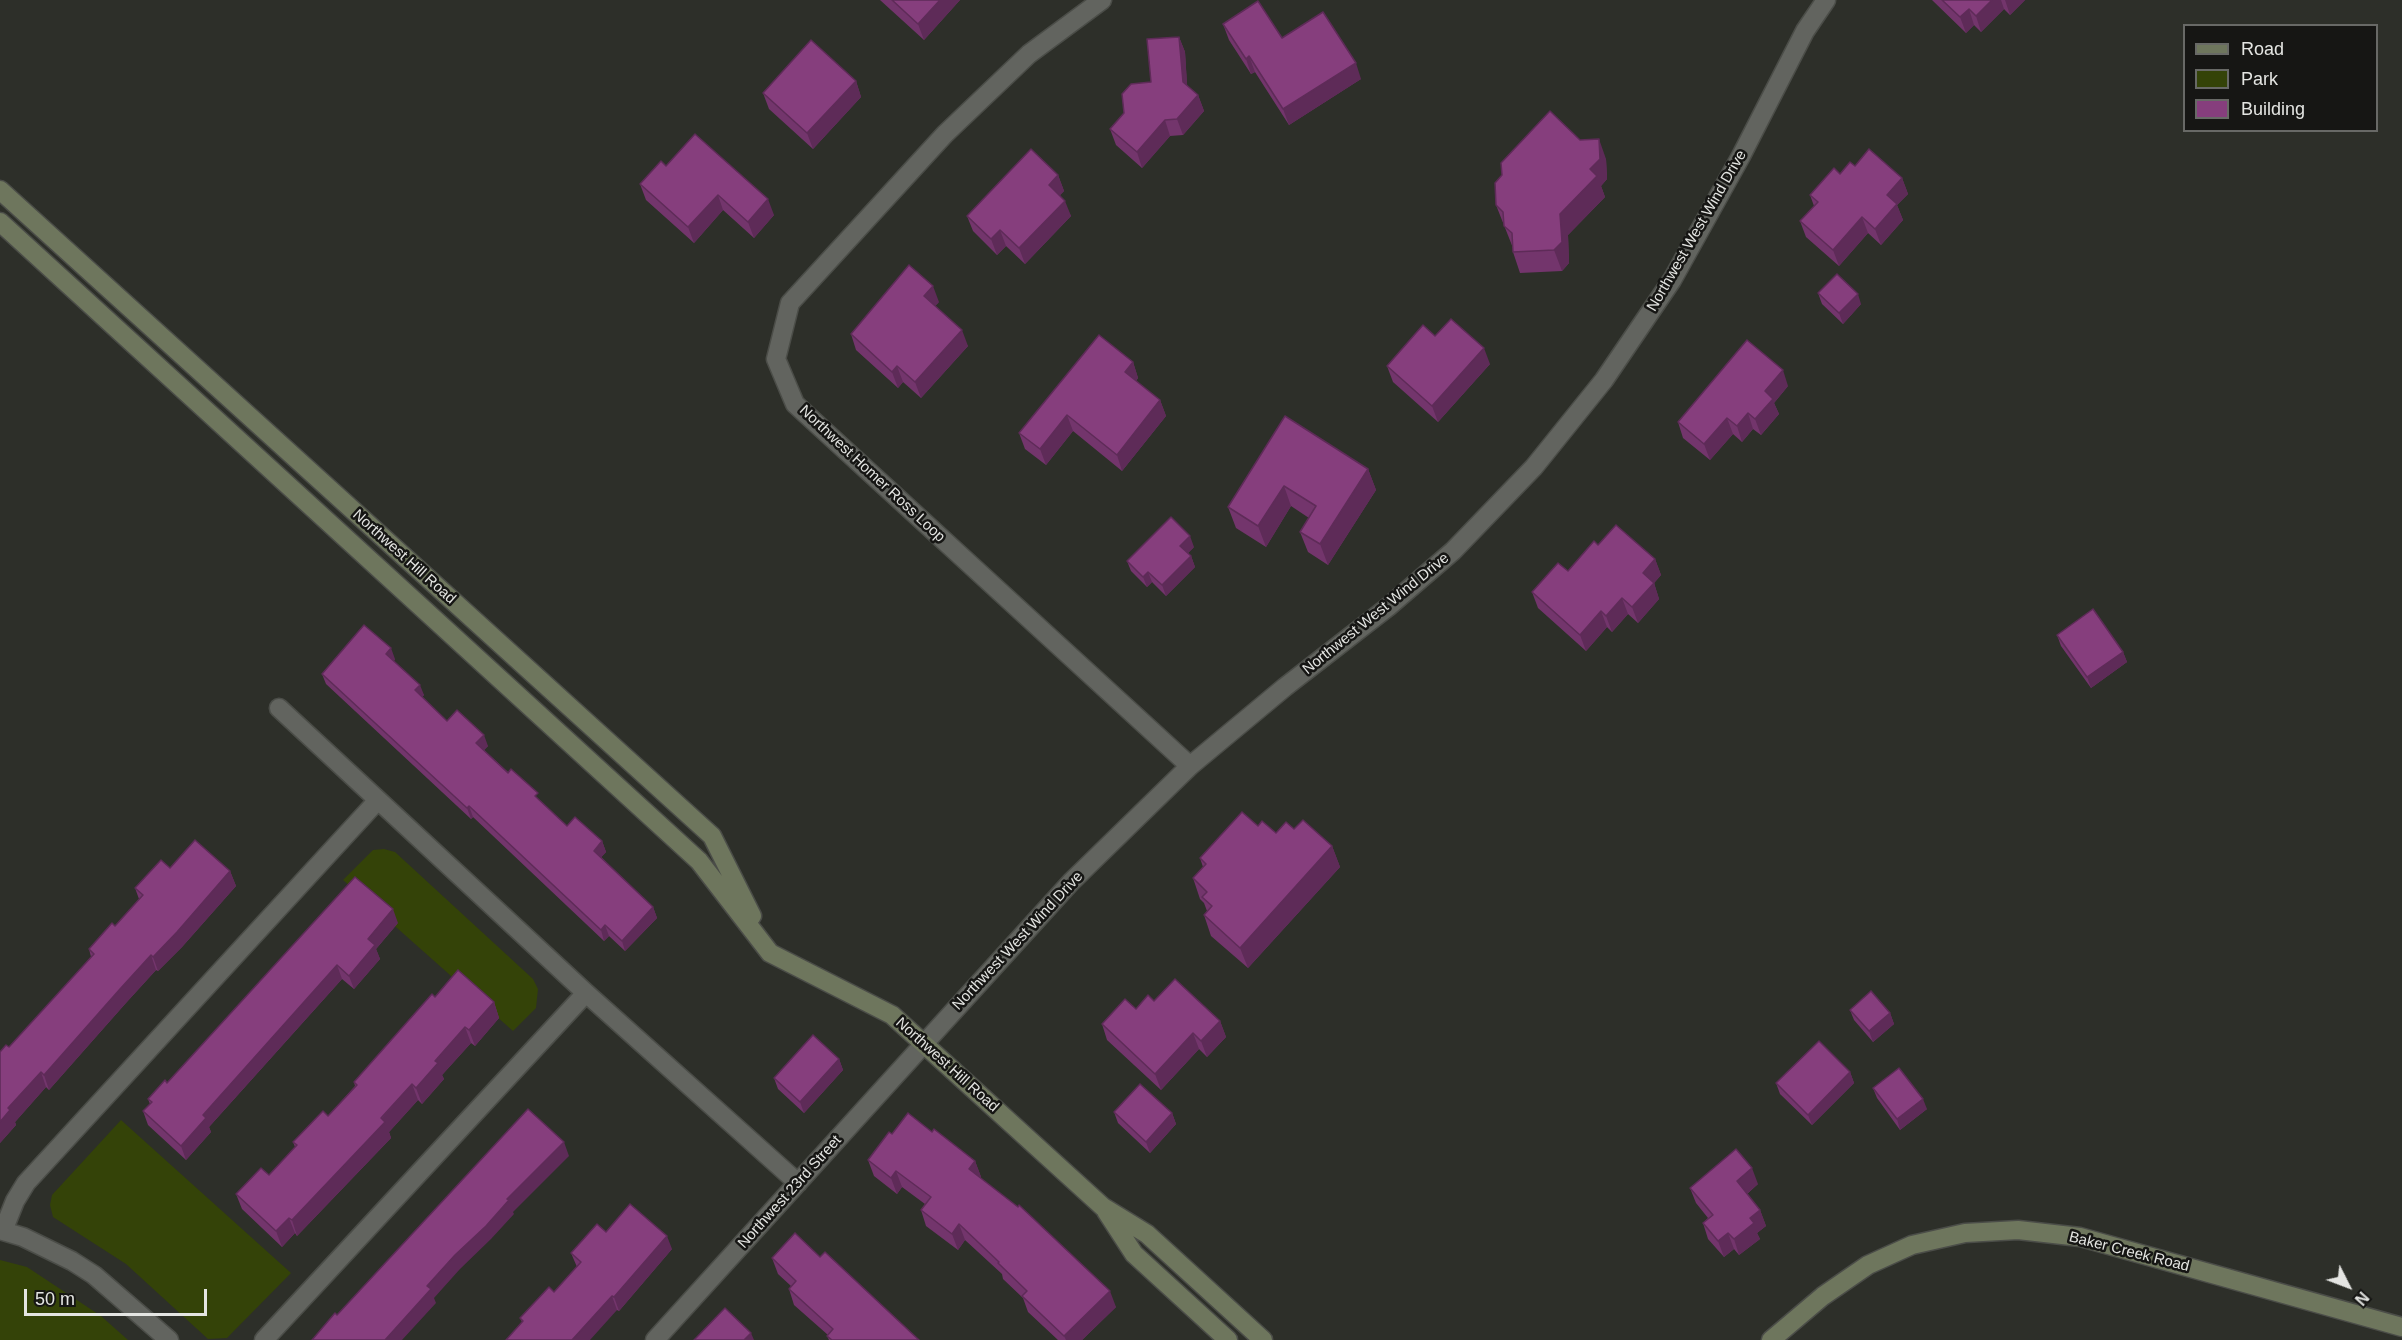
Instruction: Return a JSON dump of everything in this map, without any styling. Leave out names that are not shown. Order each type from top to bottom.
[{"type":"main road","name":"Northwest Hill Road","points":[[0,190],[712,836],[770,953]]},
{"type":"main road","name":"Northwest Hill Road","points":[[0,222],[699,861],[770,953],[892,1015],[1103,1207],[1147,1234],[1263,1340]]},
{"type":"main road","name":"Northwest Hill Road","points":[[1103,1207],[1134,1254],[1227,1340]]},
{"type":"main road","name":"Baker Creek Road","points":[[1771,1340],[1823,1296],[1868,1265],[1912,1245],[1965,1233],[2018,1230],[2080,1238],[2402,1327]]},
{"type":"street","name":"Northwest Homer Ross Loop","points":[[1102,0],[1029,54],[945,134],[790,303],[776,359],[795,404],[1190,766]]},
{"type":"street","name":"Northwest West Wind Drive","points":[[924,1044],[1071,882],[1190,766],[1285,687],[1388,607],[1453,551],[1534,467],[1604,380],[1672,280],[1741,156],[1805,31],[1826,0]]},
{"type":"street","points":[[279,708],[586,993],[798,1183]]},
{"type":"street","points":[[169,1340],[94,1275],[23,1237],[2,1231],[26,1182],[378,800]]},
{"type":"street","points":[[264,1340],[586,993]]},
{"type":"street","name":"Northwest 23rd Street","points":[[655,1340],[924,1044]]},
{"type":"green space","points":[[384,849],[395,852],[533,979],[538,989],[536,1008],[513,1031],[343,880],[373,850]]},
{"type":"green space","points":[[121,1120],[291,1273],[227,1338],[208,1339],[126,1264],[53,1217],[50,1205],[52,1195]]},
{"type":"green space","points":[[0,1260],[27,1267],[101,1316],[128,1340],[0,1340]]},
{"type":"building","points":[[892,0],[940,0],[918,24]]},
{"type":"building","points":[[1942,0],[1992,0],[1976,16],[1969,9],[1960,17]]},
{"type":"building","points":[[1258,1],[1282,38],[1323,12],[1356,63],[1283,109],[1249,56],[1246,59],[1223,24]]},
{"type":"building","points":[[1179,37],[1183,82],[1198,95],[1177,119],[1165,120],[1137,152],[1110,129],[1124,113],[1122,94],[1131,84],[1151,82],[1147,39]]},
{"type":"building","points":[[811,40],[856,81],[807,133],[763,93]]},
{"type":"building","points":[[1550,111],[1580,140],[1599,139],[1600,159],[1590,169],[1597,176],[1560,214],[1562,242],[1554,250],[1513,252],[1512,233],[1504,226],[1503,212],[1496,205],[1495,183],[1502,175],[1501,163]]},
{"type":"building","points":[[695,134],[768,199],[748,222],[718,195],[688,227],[640,184],[661,161],[666,166]]},
{"type":"building","points":[[1031,149],[1058,175],[1049,185],[1065,201],[1019,248],[1000,230],[991,239],[967,216]]},
{"type":"building","points":[[1869,149],[1902,178],[1887,195],[1897,204],[1875,229],[1862,217],[1833,250],[1800,221],[1818,202],[1810,195],[1834,168],[1840,174],[1850,162],[1855,166]]},
{"type":"building","points":[[909,265],[933,286],[924,296],[962,330],[915,382],[897,366],[892,372],[851,334]]},
{"type":"building","points":[[1837,274],[1858,294],[1839,313],[1818,293]]},
{"type":"building","points":[[1451,319],[1484,348],[1432,406],[1387,366],[1423,325],[1435,336]]},
{"type":"building","points":[[1099,335],[1133,362],[1125,372],[1160,400],[1117,455],[1067,415],[1040,449],[1019,433]]},
{"type":"building","points":[[1747,340],[1783,370],[1765,391],[1773,399],[1755,419],[1748,413],[1737,426],[1727,418],[1704,444],[1678,422]]},
{"type":"building","points":[[1285,416],[1368,469],[1320,544],[1300,532],[1316,506],[1284,486],[1258,526],[1228,507]]},
{"type":"building","points":[[1171,517],[1190,536],[1180,546],[1191,556],[1162,585],[1148,572],[1143,577],[1127,561]]},
{"type":"building","points":[[1616,525],[1655,559],[1643,573],[1654,583],[1632,607],[1622,598],[1606,616],[1601,611],[1580,635],[1532,592],[1558,563],[1568,571],[1594,541],[1598,545]]},
{"type":"building","points":[[2093,609],[2123,652],[2087,677],[2057,635]]},
{"type":"building","points":[[364,625],[391,648],[386,654],[420,685],[415,690],[447,721],[457,710],[484,735],[476,743],[508,773],[511,769],[538,793],[535,796],[567,826],[575,817],[602,841],[594,851],[653,907],[622,941],[605,925],[601,930],[469,806],[467,808],[322,674]]},
{"type":"building","points":[[1242,812],[1258,826],[1262,821],[1276,833],[1286,822],[1294,829],[1303,820],[1332,846],[1240,948],[1204,915],[1212,906],[1202,897],[1207,892],[1193,878],[1206,864],[1200,858]]},
{"type":"building","points":[[195,840],[230,871],[177,932],[153,957],[151,955],[44,1075],[41,1072],[8,1108],[10,1110],[0,1122],[0,1052],[6,1045],[9,1047],[94,954],[89,949],[112,923],[115,926],[143,895],[135,888],[161,860],[170,868]]},
{"type":"building","points":[[355,877],[393,909],[368,939],[375,945],[349,976],[337,965],[203,1115],[206,1118],[181,1146],[143,1111],[152,1102],[148,1099],[165,1080],[167,1083]]},
{"type":"building","points":[[458,970],[494,1002],[469,1030],[465,1027],[435,1061],[438,1063],[416,1088],[412,1084],[381,1118],[385,1122],[292,1220],[289,1218],[276,1231],[236,1194],[261,1168],[269,1175],[297,1145],[293,1142],[323,1111],[328,1116],[357,1085],[354,1082],[432,994],[435,997]]},
{"type":"building","points":[[1175,979],[1220,1021],[1201,1041],[1193,1033],[1155,1074],[1102,1024],[1125,999],[1136,1009],[1148,995],[1154,1001]]},
{"type":"building","points":[[1871,991],[1890,1013],[1869,1031],[1850,1010]]},
{"type":"building","points":[[813,1035],[839,1059],[800,1102],[774,1078]]},
{"type":"building","points":[[1819,1041],[1850,1072],[1808,1115],[1776,1083]]},
{"type":"building","points":[[1899,1068],[1923,1099],[1897,1119],[1873,1088]]},
{"type":"building","points":[[1140,1084],[1172,1113],[1146,1142],[1114,1112]]},
{"type":"building","points":[[528,1109],[564,1142],[507,1199],[509,1200],[486,1226],[455,1255],[427,1286],[431,1289],[385,1340],[312,1340],[335,1313],[337,1315]]},
{"type":"building","points":[[908,1113],[932,1132],[934,1129],[975,1161],[969,1169],[1018,1207],[1019,1205],[1110,1291],[1064,1336],[1022,1296],[1027,1291],[959,1224],[952,1234],[921,1210],[931,1197],[896,1171],[891,1178],[868,1160],[889,1132],[892,1134]]},
{"type":"building","points":[[1736,1149],[1752,1168],[1737,1181],[1760,1210],[1750,1218],[1754,1223],[1734,1239],[1728,1233],[1718,1241],[1703,1223],[1713,1215],[1690,1188]]},
{"type":"building","points":[[630,1204],[667,1236],[614,1297],[612,1296],[572,1340],[506,1340],[523,1321],[520,1318],[549,1287],[554,1292],[581,1262],[571,1253],[597,1224],[606,1232]]},
{"type":"building","points":[[795,1233],[820,1257],[825,1252],[919,1340],[832,1340],[827,1336],[833,1329],[789,1289],[796,1281],[772,1258]]},
{"type":"building","points":[[725,1308],[751,1333],[744,1340],[694,1340]]}]
